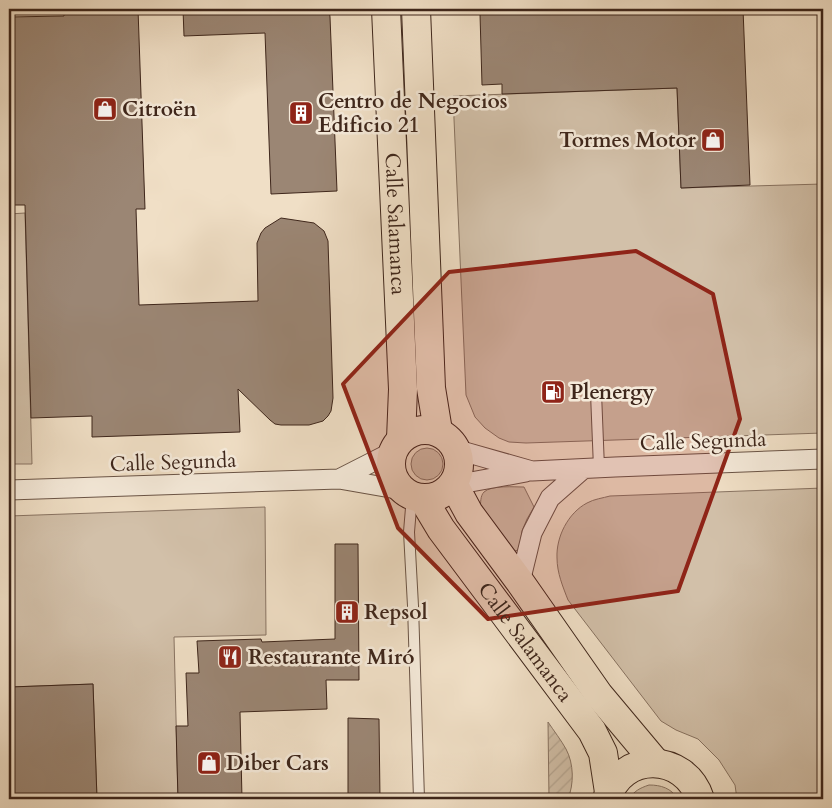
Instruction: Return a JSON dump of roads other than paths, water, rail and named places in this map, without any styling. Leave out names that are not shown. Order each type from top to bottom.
[{"type":"main road","name":"Calle Salamanca","points":[[386,9],[403,389],[396,445]]},
{"type":"main road","name":"Calle Salamanca","points":[[416,9],[431,388],[438,431]]},
{"type":"main road","points":[[418,430],[438,431],[448,436],[458,450],[459,467],[454,485],[440,496],[412,495],[391,472],[396,445],[418,430]]},
{"type":"main road","name":"Calle Salamanca","points":[[454,485],[469,513],[599,695],[656,764]]},
{"type":"main road","name":"Calle Salamanca","points":[[412,495],[441,529],[592,731],[603,753],[608,796]]},
{"type":"main road","points":[[608,796],[615,782],[624,774],[633,768],[645,764],[656,764],[676,769],[685,775],[698,792],[700,799]]},
{"type":"street","name":"Calle Segunda","points":[[339,479],[396,445]]},
{"type":"street","name":"Calle Segunda","points":[[458,450],[532,471]]},
{"type":"street","name":"Calle Segunda","points":[[454,485],[532,471],[823,459]]},
{"type":"street","points":[[520,582],[532,533],[550,498],[591,468]]},
{"type":"street","name":"Calle Segunda","points":[[9,490],[339,479],[412,495]]},
{"type":"lane","points":[[591,468],[596,392]]},
{"type":"lane","points":[[412,495],[409,532],[414,606],[419,799]]},
{"type":"place","name":"Citroën","points":[[105,109]]},
{"type":"place","name":"Centro de Negocios Edificio 21","points":[[301,113]]},
{"type":"place","name":"Tormes Motor","points":[[713,140]]},
{"type":"place","name":"Plenergy","points":[[553,392]]},
{"type":"place","name":"Repsol","points":[[347,612]]},
{"type":"place","name":"Restaurante Miró","points":[[230,657]]},
{"type":"place","name":"Diber Cars","points":[[209,763]]}]
